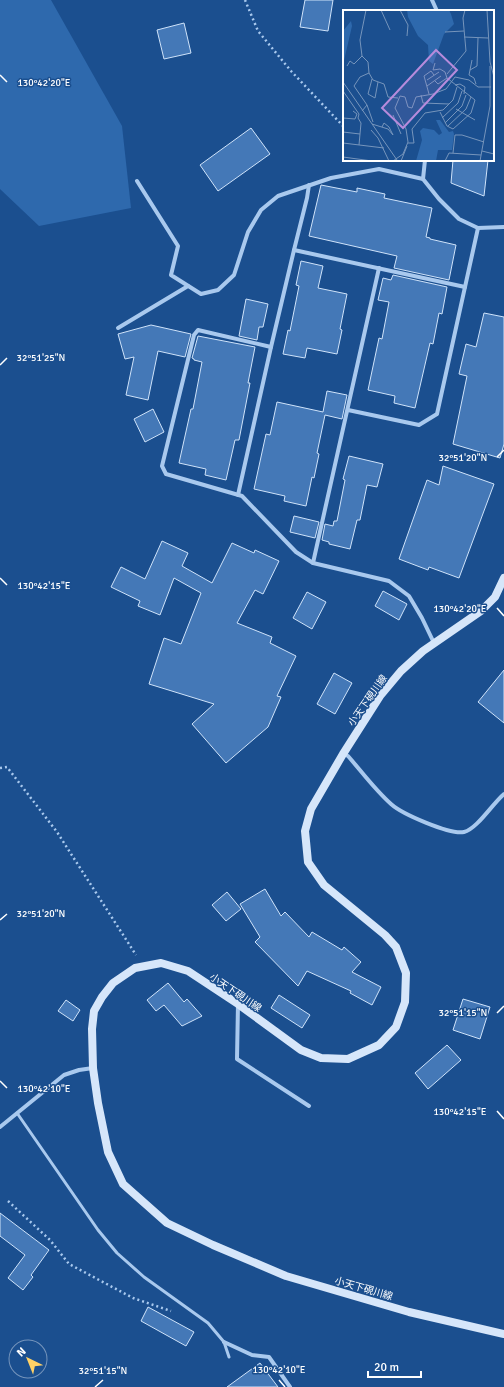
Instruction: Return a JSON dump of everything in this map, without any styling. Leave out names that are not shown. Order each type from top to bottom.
[{"type":"main road","name":"小天下硯川線","points":[[504,578],[495,597],[481,611],[434,643],[401,671],[380,696],[343,754],[311,809],[306,831],[308,862],[324,885],[385,935],[396,947],[406,973],[405,1002],[396,1027],[379,1045],[348,1059],[321,1058],[301,1050],[238,1004],[188,971],[161,962],[135,968],[112,983],[94,1011],[92,1029],[93,1068],[98,1103],[108,1152],[123,1184],[167,1223],[213,1245],[286,1276],[409,1312],[504,1334]]},
{"type":"street","points":[[432,0],[437,10]]},
{"type":"street","points":[[423,179],[425,161]]},
{"type":"street","points":[[137,181],[178,246],[171,275],[201,294],[218,290],[234,275],[248,232],[261,210],[278,196],[331,178],[380,169],[423,179],[458,219],[478,228],[504,227]]},
{"type":"street","points":[[238,495],[309,185]]},
{"type":"street","points":[[348,410],[419,425],[437,414],[478,228]]},
{"type":"street","points":[[294,250],[465,287]]},
{"type":"street","points":[[313,563],[379,268]]},
{"type":"street","points":[[118,328],[188,286]]},
{"type":"street","points":[[271,347],[198,330],[194,335],[162,466],[166,474],[242,496],[296,552],[313,563],[389,581],[409,596],[434,643]]},
{"type":"street","points":[[343,754],[348,756],[392,805],[425,822],[454,832],[465,832],[477,823],[504,794]]},
{"type":"street","points":[[238,1004],[237,1059],[309,1106]]},
{"type":"street","points":[[0,1127],[64,1075],[79,1070],[93,1068]]},
{"type":"street","points":[[224,1342],[252,1355],[269,1357],[290,1387]]},
{"type":"lane","points":[[17,1113],[98,1230],[117,1253],[144,1277],[208,1323],[224,1342],[229,1357]]},
{"type":"path","points":[[245,0],[258,31],[291,71],[343,126]]},
{"type":"path","points":[[0,768],[7,767],[56,832],[142,966]]},
{"type":"path","points":[[8,1201],[50,1240],[69,1264],[133,1298],[178,1313]]},
{"type":"shaded area","points":[[0,0],[51,0],[122,126],[131,208],[39,226],[0,189]]},
{"type":"building","points":[[305,0],[333,0],[328,31],[300,27]]},
{"type":"building","points":[[184,23],[191,53],[164,59],[157,30]]},
{"type":"building","points":[[251,128],[270,154],[218,191],[200,165]]},
{"type":"building","points":[[453,161],[488,161],[484,196],[451,183]]},
{"type":"building","points":[[321,185],[357,192],[357,188],[385,194],[384,198],[432,208],[426,237],[456,245],[449,280],[394,268],[397,256],[309,236]]},
{"type":"building","points":[[301,261],[323,266],[318,288],[347,294],[337,354],[307,348],[305,358],[283,354],[288,330],[290,331],[299,286],[296,285]]},
{"type":"building","points":[[393,275],[447,287],[442,314],[439,313],[433,344],[430,343],[415,408],[394,403],[395,396],[368,390],[379,338],[382,339],[389,302],[378,300],[383,278],[391,280]]},
{"type":"building","points":[[246,299],[268,304],[263,327],[259,327],[257,340],[239,336]]},
{"type":"building","points":[[484,313],[504,317],[504,444],[500,458],[453,444],[467,376],[459,374],[466,344],[476,347]]},
{"type":"building","points":[[151,325],[191,334],[185,357],[158,351],[148,400],[126,395],[134,357],[125,359],[118,334]]},
{"type":"building","points":[[198,336],[255,347],[239,440],[235,440],[226,480],[205,475],[206,469],[179,463],[191,409],[193,409],[202,362],[192,358]]},
{"type":"building","points":[[327,391],[347,395],[342,419],[325,415],[317,453],[319,454],[314,478],[312,477],[306,506],[284,501],[285,496],[254,489],[266,434],[270,435],[277,402],[323,412]]},
{"type":"building","points":[[153,409],[164,432],[145,442],[134,419]]},
{"type":"building","points":[[349,456],[383,464],[377,487],[367,485],[360,520],[357,520],[350,549],[329,544],[329,542],[322,540],[325,524],[333,526],[334,521],[337,521],[345,480],[343,479]]},
{"type":"building","points":[[443,466],[494,484],[459,578],[429,567],[428,570],[399,559],[427,480],[439,485]]},
{"type":"building","points":[[294,516],[319,522],[315,538],[290,532]]},
{"type":"building","points":[[162,541],[188,553],[182,566],[212,583],[232,543],[254,553],[255,550],[279,561],[263,594],[255,590],[237,623],[272,637],[270,643],[296,656],[277,696],[281,697],[268,727],[226,763],[192,724],[214,704],[149,684],[164,638],[181,644],[201,593],[174,578],[160,615],[138,606],[140,601],[111,587],[121,567],[145,579]]},
{"type":"building","points":[[383,591],[407,604],[399,620],[375,606]]},
{"type":"building","points":[[307,592],[326,602],[312,629],[293,618]]},
{"type":"building","points":[[504,670],[504,723],[478,702]]},
{"type":"building","points":[[334,673],[352,683],[335,714],[317,704]]},
{"type":"building","points":[[265,889],[281,916],[285,912],[309,937],[312,932],[342,950],[344,947],[361,962],[352,972],[381,987],[372,1005],[350,993],[351,991],[307,971],[298,986],[255,942],[260,937],[240,904]]},
{"type":"building","points":[[227,892],[241,909],[226,921],[212,905]]},
{"type":"building","points":[[168,983],[184,1002],[187,999],[202,1016],[182,1026],[164,1005],[156,1011],[147,1000]]},
{"type":"building","points":[[279,995],[310,1015],[302,1028],[271,1008]]},
{"type":"building","points":[[463,999],[490,1007],[480,1039],[453,1030]]},
{"type":"building","points":[[66,1000],[80,1010],[73,1021],[58,1011]]},
{"type":"building","points":[[447,1045],[461,1060],[428,1089],[415,1073]]},
{"type":"building","points":[[0,1213],[49,1250],[31,1275],[33,1277],[23,1290],[8,1278],[25,1255],[0,1236]]},
{"type":"building","points":[[148,1307],[194,1332],[186,1346],[141,1321]]},
{"type":"building","points":[[260,1363],[278,1387],[227,1387]]}]
